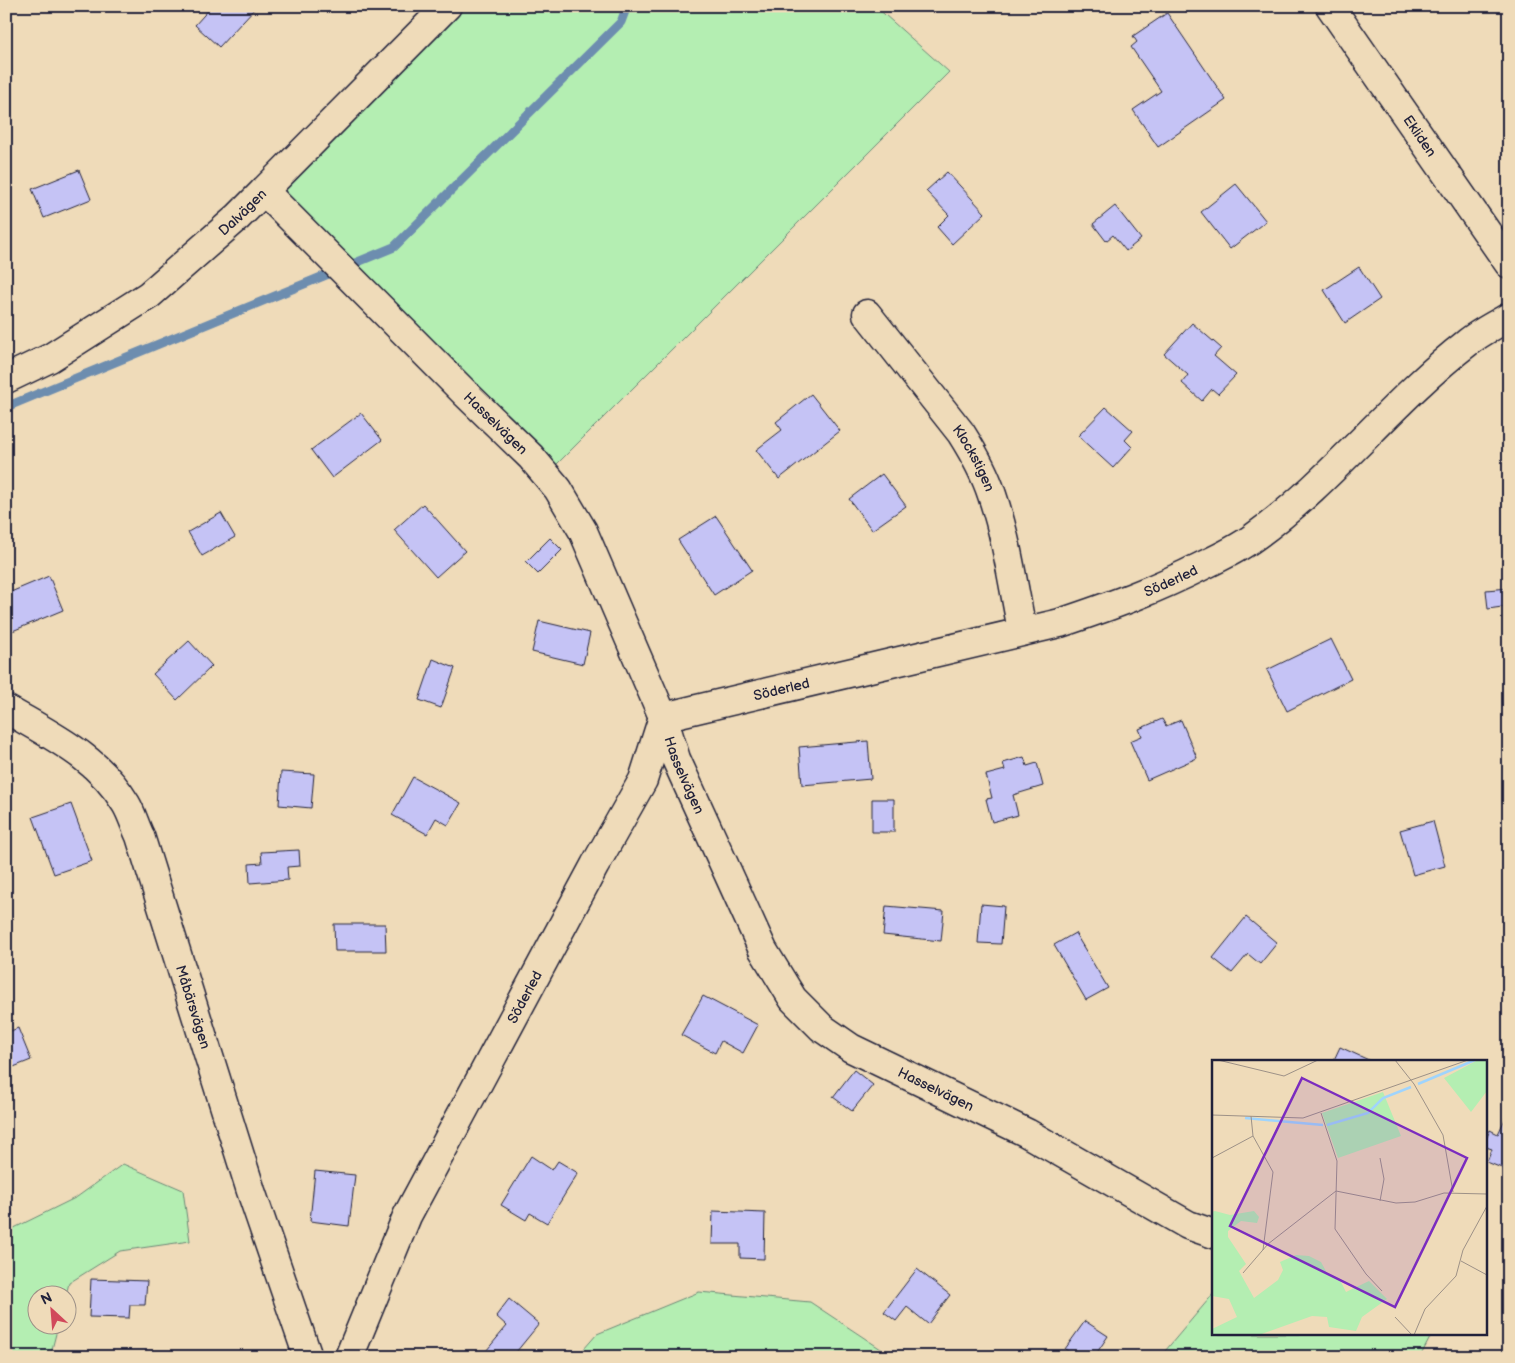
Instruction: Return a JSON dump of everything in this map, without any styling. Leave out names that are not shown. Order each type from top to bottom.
[{"type":"street","name":"Dalvägen","points":[[6,379],[50,358],[149,295],[238,217],[447,6]]},
{"type":"street","name":"Ekliden","points":[[1330,6],[1509,264]]},
{"type":"street","name":"Hasselvägen","points":[[264,191],[531,457],[558,489],[583,531],[663,717],[676,759],[763,950],[793,999],[822,1028],[851,1048],[1027,1133],[1188,1225],[1212,1233]]},
{"type":"street","name":"Klockstigen","points":[[867,314],[961,433],[973,452],[994,502],[1005,542],[1022,630]]},
{"type":"street","name":"Söderled","points":[[349,1357],[407,1216],[586,882],[644,780],[663,717],[922,657],[1022,630],[1060,623],[1152,591],[1228,553],[1253,538],[1290,509],[1427,377],[1468,341],[1509,317]]},
{"type":"street","name":"Måbärsvägen","points":[[6,709],[70,746],[102,772],[127,806],[140,836],[248,1182],[308,1357]]},
{"type":"green space","points":[[462,6],[875,6],[949,72],[555,466],[279,188]]},
{"type":"green space","points":[[123,1164],[183,1190],[190,1241],[120,1251],[69,1283],[68,1286],[28,1286],[28,1336],[55,1336],[50,1357],[6,1357],[6,1232],[77,1197]]},
{"type":"green space","points":[[699,1292],[810,1302],[893,1357],[577,1357],[597,1334]]},
{"type":"green space","points":[[1212,1295],[1212,1336],[1431,1336],[1420,1357],[1160,1357]]},
{"type":"building","points":[[212,6],[253,6],[255,8],[219,47],[195,25]]},
{"type":"building","points":[[364,6],[380,6],[372,14]]},
{"type":"building","points":[[1167,13],[1226,100],[1158,147],[1133,110],[1161,91],[1131,47],[1137,42],[1133,36]]},
{"type":"building","points":[[79,170],[91,199],[44,218],[32,189]]},
{"type":"building","points":[[947,172],[985,213],[952,244],[937,227],[949,215],[926,191]]},
{"type":"building","points":[[1236,184],[1266,221],[1230,249],[1201,212]]},
{"type":"building","points":[[1115,206],[1141,239],[1126,251],[1113,235],[1106,241],[1093,224]]},
{"type":"building","points":[[1359,267],[1380,299],[1345,323],[1324,290]]},
{"type":"building","points":[[1192,323],[1221,348],[1214,356],[1236,375],[1218,394],[1212,389],[1202,401],[1182,383],[1188,375],[1164,354]]},
{"type":"building","points":[[811,394],[840,431],[779,479],[756,450],[782,430],[776,422]]},
{"type":"building","points":[[1106,407],[1133,431],[1125,440],[1132,447],[1113,468],[1078,436]]},
{"type":"building","points":[[361,413],[382,440],[332,478],[311,450]]},
{"type":"building","points":[[882,474],[906,506],[872,530],[849,499]]},
{"type":"building","points":[[423,504],[465,551],[436,577],[394,530]]},
{"type":"building","points":[[221,513],[235,537],[202,556],[188,532]]},
{"type":"building","points":[[716,516],[752,570],[714,595],[678,540]]},
{"type":"building","points":[[550,538],[562,550],[538,574],[526,562]]},
{"type":"building","points":[[49,576],[63,610],[10,632],[6,622],[6,594]]},
{"type":"building","points":[[1509,588],[1509,606],[1488,609],[1486,590]]},
{"type":"building","points":[[539,621],[590,633],[583,664],[532,652]]},
{"type":"building","points":[[1331,639],[1351,679],[1287,711],[1267,670]]},
{"type":"building","points":[[189,641],[212,666],[177,700],[153,674]]},
{"type":"building","points":[[433,659],[455,668],[441,708],[419,700]]},
{"type":"building","points":[[1162,719],[1166,726],[1181,720],[1197,758],[1147,780],[1130,741],[1142,736],[1139,729]]},
{"type":"building","points":[[868,741],[871,779],[802,785],[799,747]]},
{"type":"building","points":[[1024,757],[1027,766],[1037,763],[1043,786],[1013,795],[1018,815],[992,822],[986,799],[992,798],[986,775],[1005,770],[1003,763]]},
{"type":"building","points":[[281,772],[314,774],[311,808],[279,805]]},
{"type":"building","points":[[413,777],[461,803],[448,825],[436,818],[427,834],[392,815]]},
{"type":"building","points":[[872,799],[894,799],[894,832],[872,832]]},
{"type":"building","points":[[71,804],[92,861],[54,874],[33,817]]},
{"type":"building","points":[[1433,821],[1445,866],[1413,875],[1400,830]]},
{"type":"building","points":[[299,850],[300,866],[287,867],[288,880],[250,883],[249,864],[262,863],[261,852]]},
{"type":"building","points":[[981,904],[1004,906],[1001,944],[978,943]]},
{"type":"building","points":[[886,906],[944,911],[941,941],[883,935]]},
{"type":"building","points":[[1246,917],[1277,943],[1260,964],[1248,954],[1232,973],[1213,958]]},
{"type":"building","points":[[334,924],[385,924],[386,951],[335,951]]},
{"type":"building","points":[[1075,933],[1108,988],[1086,1000],[1054,945]]},
{"type":"building","points":[[703,996],[758,1025],[743,1053],[721,1041],[715,1053],[681,1035]]},
{"type":"building","points":[[18,1028],[31,1060],[6,1070],[6,1033]]},
{"type":"building","points":[[1340,1047],[1369,1060],[1334,1060]]},
{"type":"building","points":[[854,1070],[873,1085],[852,1111],[833,1097]]},
{"type":"building","points":[[1506,1117],[1509,1118],[1509,1171],[1488,1162],[1492,1149],[1488,1148],[1488,1134],[1490,1130],[1498,1134]]},
{"type":"building","points":[[531,1156],[552,1170],[558,1161],[578,1173],[547,1223],[530,1213],[526,1220],[501,1205]]},
{"type":"building","points":[[315,1171],[355,1175],[349,1226],[310,1221]]},
{"type":"building","points":[[713,1211],[765,1213],[764,1259],[740,1258],[740,1244],[712,1244]]},
{"type":"building","points":[[917,1269],[950,1295],[928,1324],[907,1307],[896,1321],[884,1312]]},
{"type":"building","points":[[91,1279],[147,1281],[145,1305],[130,1305],[129,1318],[89,1317]]},
{"type":"building","points":[[509,1299],[539,1324],[512,1357],[481,1357],[507,1326],[496,1316]]},
{"type":"building","points":[[1085,1321],[1108,1336],[1094,1357],[1076,1357],[1065,1349]]},
{"type":"waterway","points":[[6,407],[394,247],[621,22],[627,6]]}]
